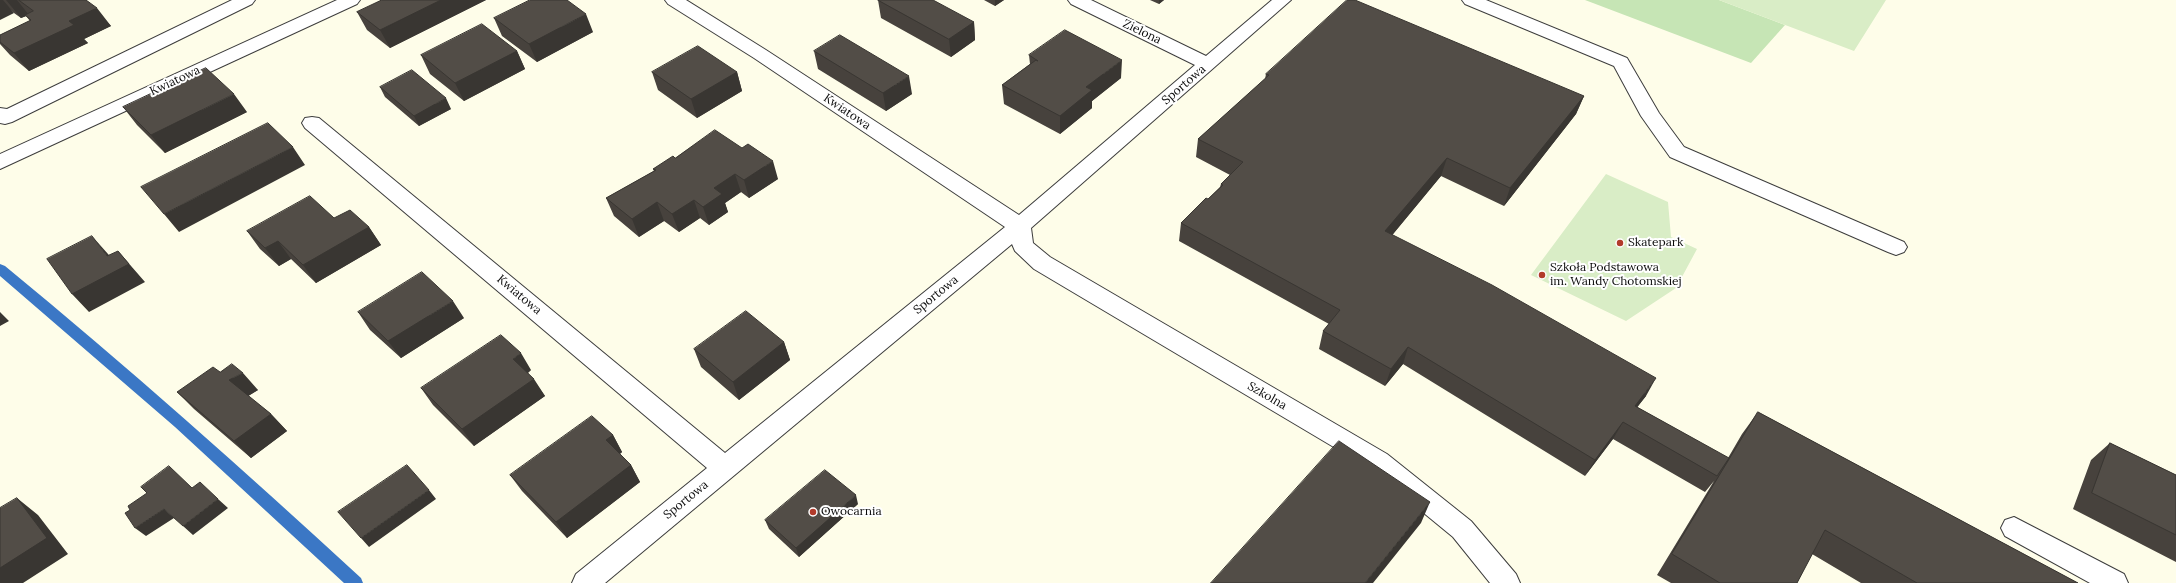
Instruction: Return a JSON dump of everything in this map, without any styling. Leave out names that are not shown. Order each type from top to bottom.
[{"type":"street","points":[[0,114],[5,118],[246,0]]},
{"type":"street","name":"Kwiatowa","points":[[0,162],[351,0]]},
{"type":"street","name":"Kwiatowa","points":[[674,0],[760,54],[1020,226]]},
{"type":"street","name":"Zielona","points":[[1077,0],[1208,64]]},
{"type":"street","name":"Sportowa","points":[[585,583],[1020,226],[1282,0]]},
{"type":"street","points":[[1471,0],[1621,62],[1651,116],[1677,152],[1896,247]]},
{"type":"street","name":"Kwiatowa","points":[[312,123],[726,468]]},
{"type":"street","name":"Szkolna","points":[[1020,226],[1023,246],[1042,263],[1378,461],[1462,529],[1507,583]]},
{"type":"street","points":[[2014,528],[2115,583]]},
{"type":"green space","points":[[1585,0],[1719,0],[1785,25],[1751,63]]},
{"type":"green space","points":[[1719,0],[1886,0],[1854,51]]},
{"type":"green space","name":"Skatepark","points":[[1606,174],[1668,202],[1671,237],[1697,249],[1676,288],[1626,321],[1531,275]]},
{"type":"building","points":[[19,0],[86,0],[97,8],[69,21],[74,25],[14,53],[0,42],[0,35],[31,20],[25,15],[33,11]]},
{"type":"building","points":[[382,0],[441,0],[380,30],[357,12]]},
{"type":"building","points":[[530,0],[567,0],[586,14],[529,44],[494,18]]},
{"type":"building","points":[[878,0],[933,0],[974,22],[949,39]]},
{"type":"building","points":[[1347,0],[1355,0],[1584,96],[1510,188],[1447,158],[1385,231],[1492,285],[1656,378],[1635,406],[1729,458],[1717,476],[1623,422],[1595,460],[1408,347],[1391,369],[1323,331],[1340,310],[1181,223],[1206,198],[1208,199],[1223,185],[1221,184],[1243,162],[1198,139],[1269,75],[1266,74]]},
{"type":"building","points":[[482,24],[517,51],[455,83],[421,55]]},
{"type":"building","points":[[1065,30],[1122,60],[1086,87],[1092,90],[1060,116],[1002,85],[1036,60],[1038,61],[1029,55]]},
{"type":"building","points":[[840,35],[909,76],[883,93],[814,51]]},
{"type":"building","points":[[698,46],[737,72],[691,99],[652,72]]},
{"type":"building","points":[[206,68],[234,94],[151,135],[123,107]]},
{"type":"building","points":[[412,70],[446,98],[414,116],[380,87]]},
{"type":"building","points":[[268,123],[293,147],[164,214],[141,187]]},
{"type":"building","points":[[715,130],[742,148],[748,144],[773,161],[744,180],[735,174],[714,188],[722,194],[703,207],[694,200],[672,214],[657,202],[632,219],[606,198],[656,170],[653,169],[673,156],[675,158]]},
{"type":"building","points":[[310,196],[334,218],[350,210],[369,227],[303,265],[278,241],[265,248],[247,231]]},
{"type":"building","points":[[92,236],[107,256],[118,251],[129,264],[72,294],[47,259]]},
{"type":"building","points":[[422,272],[453,301],[388,341],[358,312]]},
{"type":"building","points":[[746,311],[784,342],[733,382],[694,349]]},
{"type":"building","points":[[501,335],[521,353],[513,359],[534,379],[462,429],[421,388]]},
{"type":"building","points":[[232,364],[243,373],[229,380],[271,414],[234,441],[177,392],[213,367],[220,372]]},
{"type":"building","points":[[1758,412],[2078,583],[1917,583],[1825,530],[1797,583],[1720,583],[1672,554]]},
{"type":"building","points":[[592,416],[613,435],[606,440],[631,465],[556,522],[510,475]]},
{"type":"building","points":[[1339,441],[1430,502],[1365,583],[1211,583]]},
{"type":"building","points":[[2110,443],[2176,475],[2176,535],[2092,493]]},
{"type":"building","points":[[407,465],[429,490],[361,538],[338,512]]},
{"type":"building","points":[[169,466],[192,488],[200,482],[218,499],[183,526],[164,509],[135,528],[125,513],[130,510],[128,506],[147,493],[141,487]]},
{"type":"building","points":[[825,470],[856,495],[796,548],[765,520]]},
{"type":"building","points":[[17,498],[47,538],[0,568],[0,508]]},
{"type":"waterway","points":[[0,269],[91,345],[180,423],[355,583]]},
{"type":"place","name":"Skatepark","points":[[1620,243]]},
{"type":"place","name":"Szkoła Podstawowa im. Wandy Chotomskiej","points":[[1542,275]]},
{"type":"place","name":"Owocarnia","points":[[813,512]]}]
